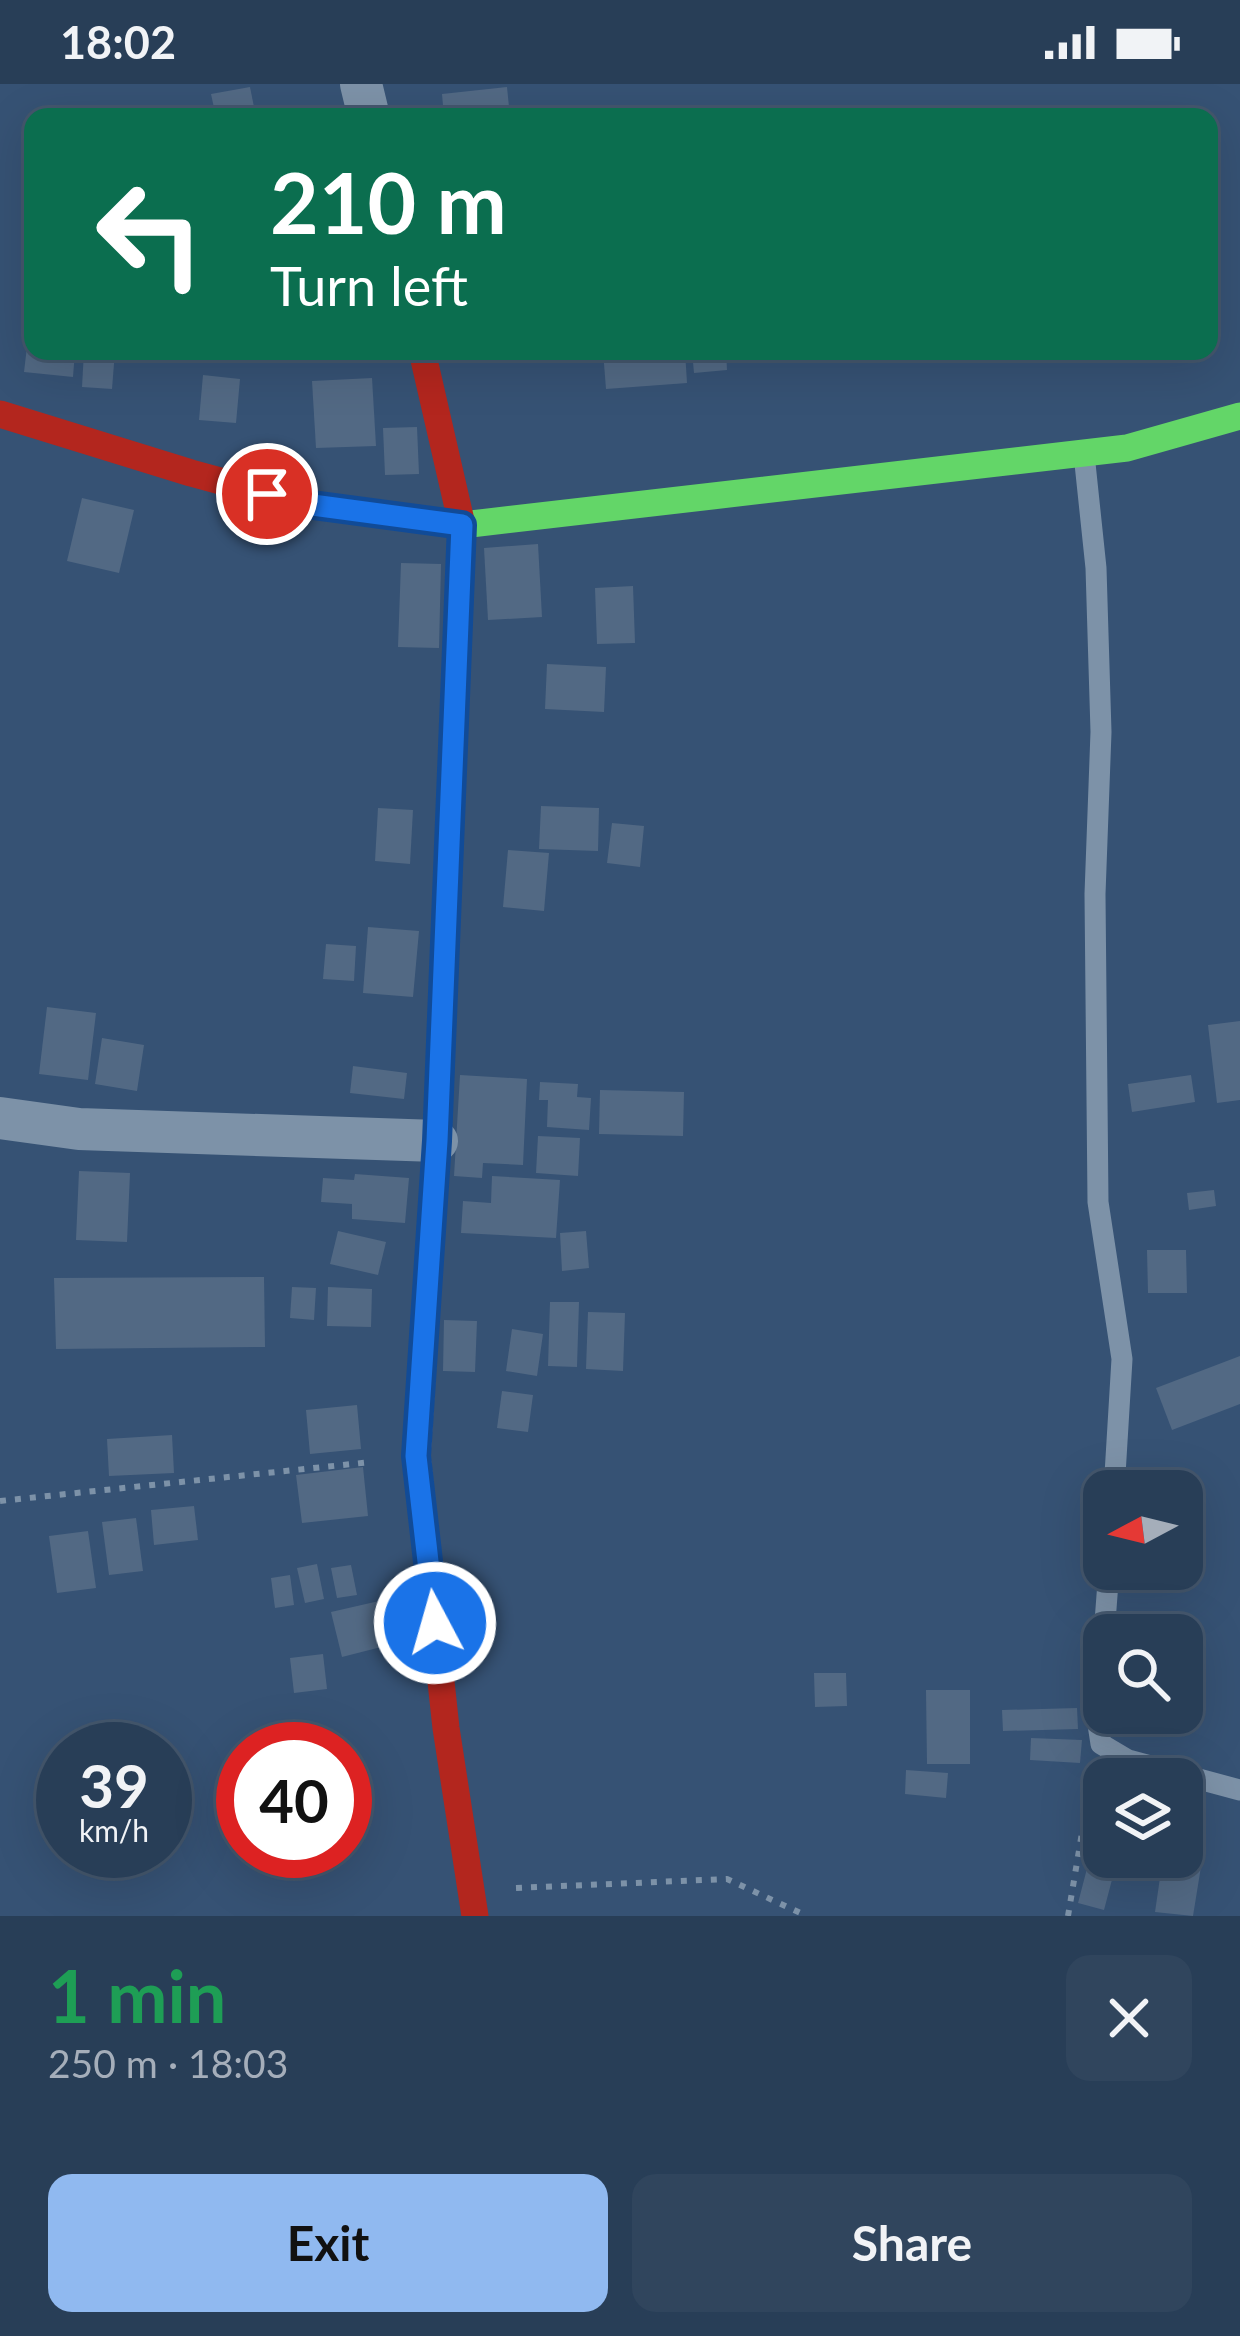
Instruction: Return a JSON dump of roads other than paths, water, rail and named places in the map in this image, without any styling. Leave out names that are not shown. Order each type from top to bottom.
[{"type":"street","points":[[424,360],[462,525],[437,1141],[416,1456],[446,1728],[473,1903]]},
{"type":"street","points":[[0,414],[305,504],[462,525],[1127,448],[1240,416]]},
{"type":"street","points":[[0,1118],[80,1129],[437,1141]]},
{"type":"lane","points":[[1084,453],[1096,568],[1101,732],[1095,894],[1098,1202],[1122,1359],[1115,1470]]},
{"type":"lane","points":[[1099,1734],[1101,1744],[1128,1760],[1240,1790]]}]
